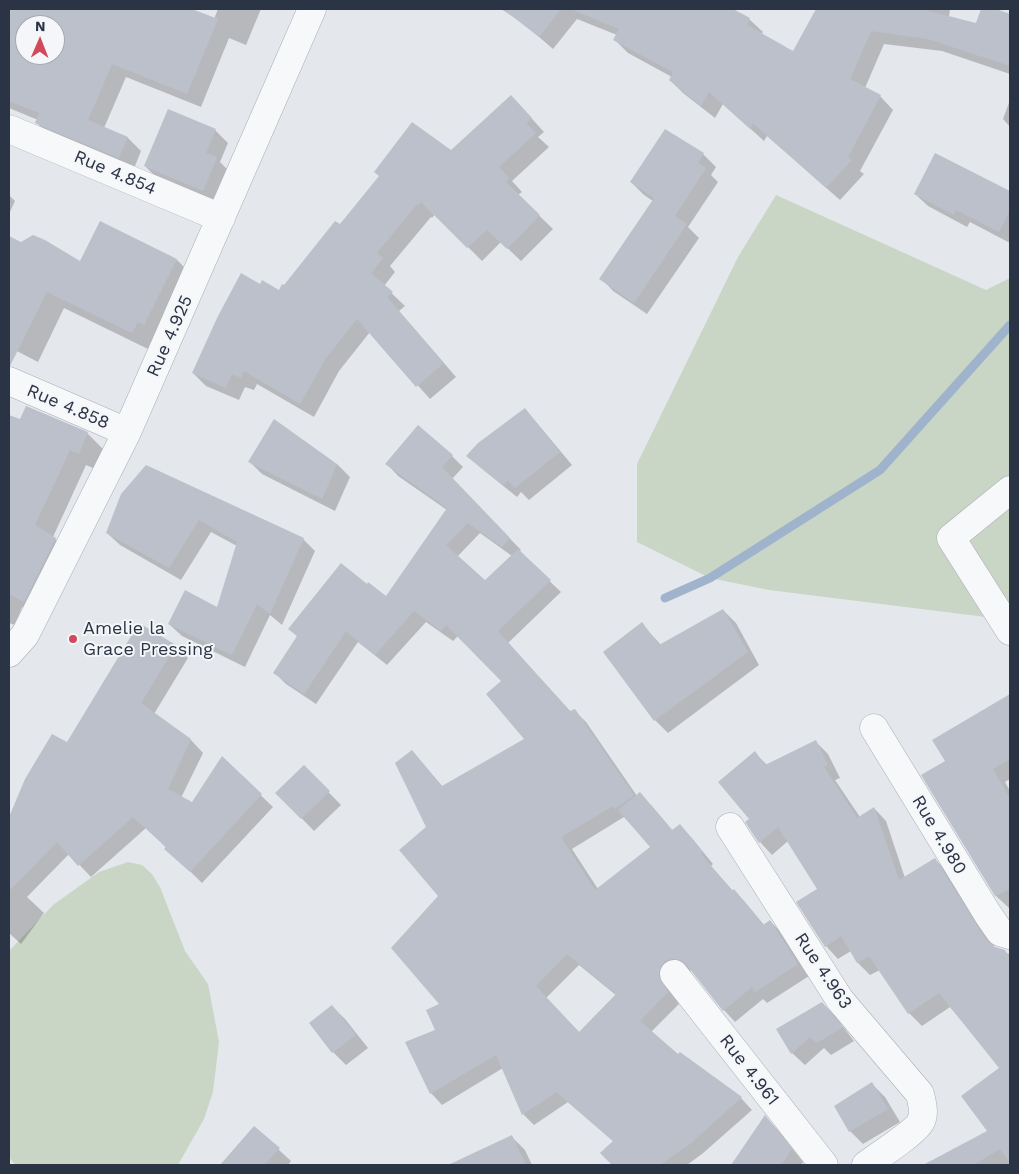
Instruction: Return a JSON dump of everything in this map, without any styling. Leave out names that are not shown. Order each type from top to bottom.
[{"type":"street","name":"Rue 4.925","points":[[9,653],[24,635],[128,432],[221,218],[303,11]]},
{"type":"street","name":"Rue 4.854","points":[[9,129],[221,218]]},
{"type":"street","name":"Rue 4.858","points":[[9,382],[128,432]]},
{"type":"street","points":[[1010,490],[951,538],[1010,631]]},
{"type":"street","name":"Rue 4.980","points":[[874,728],[987,913],[1000,932],[1010,935]]},
{"type":"street","name":"Rue 4.963","points":[[730,827],[840,1000],[920,1094],[923,1108],[921,1122],[906,1136],[866,1165]]},
{"type":"street","name":"Rue 4.961","points":[[674,974],[824,1165]]},
{"type":"green space","points":[[776,195],[986,290],[1010,278],[1010,620],[769,590],[710,578],[637,542],[637,464],[738,257]]},
{"type":"green space","points":[[128,862],[142,865],[152,874],[160,887],[185,951],[208,984],[219,1042],[213,1092],[204,1119],[178,1165],[15,1165],[9,1157],[9,951],[53,905],[99,872]]},
{"type":"building","points":[[9,9],[192,9],[218,19],[187,94],[112,64],[88,120],[128,137],[119,158],[35,123],[39,113],[9,101]]},
{"type":"building","points":[[503,9],[561,9],[539,37]]},
{"type":"building","points":[[571,9],[733,9],[750,18],[747,25],[793,51],[816,9],[921,9],[976,23],[981,9],[996,9],[1010,14],[1010,66],[928,39],[871,31],[850,79],[881,95],[848,157],[852,160],[826,188],[753,123],[750,129],[709,92],[701,106],[669,80],[673,72],[613,40],[619,29]]},
{"type":"building","points":[[511,95],[532,118],[526,123],[536,133],[499,167],[509,178],[506,182],[540,215],[507,249],[487,230],[467,248],[421,202],[417,204],[377,253],[383,258],[371,273],[393,292],[387,297],[444,363],[416,387],[357,319],[326,358],[300,404],[244,371],[241,378],[232,374],[226,388],[192,373],[218,316],[241,273],[260,284],[262,280],[279,290],[335,221],[340,224],[379,176],[374,172],[412,122],[451,150]]},
{"type":"building","points":[[168,109],[216,129],[206,153],[217,157],[203,191],[144,166]]},
{"type":"building","points":[[665,129],[704,153],[698,163],[706,168],[675,216],[687,224],[634,303],[599,279],[654,198],[630,182]]},
{"type":"building","points":[[935,153],[1010,191],[1010,210],[999,232],[956,210],[954,215],[914,194]]},
{"type":"building","points":[[100,221],[177,259],[144,325],[138,322],[132,333],[47,292],[9,366],[9,236],[21,242],[33,235],[80,261]]},
{"type":"building","points":[[26,406],[88,432],[79,454],[70,450],[35,525],[56,538],[24,602],[9,594],[9,415],[20,419]]},
{"type":"building","points":[[525,408],[560,452],[515,488],[508,480],[503,485],[466,456],[478,443]]},
{"type":"building","points":[[274,419],[337,464],[322,499],[248,462]]},
{"type":"building","points":[[418,425],[453,455],[442,467],[510,538],[502,547],[468,523],[446,545],[485,580],[518,549],[551,580],[498,631],[570,711],[575,709],[634,795],[615,809],[613,806],[561,837],[595,890],[650,847],[618,810],[640,792],[672,830],[680,824],[703,852],[701,854],[732,891],[734,889],[763,925],[770,920],[798,964],[755,992],[752,987],[723,1011],[686,964],[680,960],[671,959],[665,961],[660,968],[659,977],[668,992],[640,1021],[678,1054],[680,1052],[742,1097],[690,1144],[660,1165],[612,1165],[600,1153],[613,1141],[556,1092],[522,1115],[496,1055],[430,1094],[405,1042],[435,1030],[426,1010],[439,1004],[391,948],[438,896],[399,850],[426,827],[395,763],[412,750],[442,786],[524,739],[486,694],[501,681],[446,625],[441,631],[414,611],[375,655],[346,631],[304,694],[273,673],[297,636],[288,629],[341,563],[367,584],[368,582],[386,596],[447,508],[385,464]],"holes":[[[567,954],[616,994],[579,1032],[536,986]]]},
{"type":"building","points":[[146,465],[304,538],[270,614],[257,604],[232,655],[168,624],[185,590],[217,607],[237,542],[199,520],[169,568],[106,533],[121,494]]},
{"type":"building","points":[[723,609],[748,652],[654,721],[603,652],[642,622],[659,645]]},
{"type":"building","points":[[139,623],[176,645],[141,703],[191,739],[168,789],[192,802],[222,756],[262,794],[190,872],[164,849],[166,847],[133,817],[78,866],[57,842],[9,891],[9,817],[25,779],[52,734],[67,742]]},
{"type":"building","points":[[1010,694],[1010,759],[993,769],[1010,799],[1010,889],[995,896],[921,775],[945,761],[932,740]]},
{"type":"building","points":[[816,740],[828,765],[824,767],[857,818],[874,807],[899,880],[935,858],[987,941],[995,947],[1005,950],[1010,959],[1010,1163],[1000,1149],[973,1165],[923,1165],[987,1131],[961,1096],[999,1068],[939,993],[908,1014],[869,956],[857,963],[841,936],[825,947],[796,902],[817,889],[778,827],[759,843],[745,822],[749,819],[718,782],[755,751],[765,765]]},
{"type":"building","points":[[304,765],[330,791],[301,819],[275,793]]},
{"type":"building","points":[[822,1002],[843,1027],[817,1043],[810,1037],[791,1054],[776,1029]]},
{"type":"building","points":[[332,1005],[356,1035],[332,1053],[309,1023]]},
{"type":"building","points":[[872,1082],[888,1109],[849,1132],[834,1106]]},
{"type":"building","points":[[765,1115],[792,1149],[781,1165],[731,1165]]},
{"type":"building","points":[[254,1126],[280,1148],[264,1165],[220,1165]]},
{"type":"building","points":[[512,1135],[526,1165],[448,1165]]},
{"type":"waterway","points":[[665,598],[710,578],[880,470],[1010,325]]},
{"type":"place","name":"Amelie la Grace Pressing","points":[[73,639]]}]
